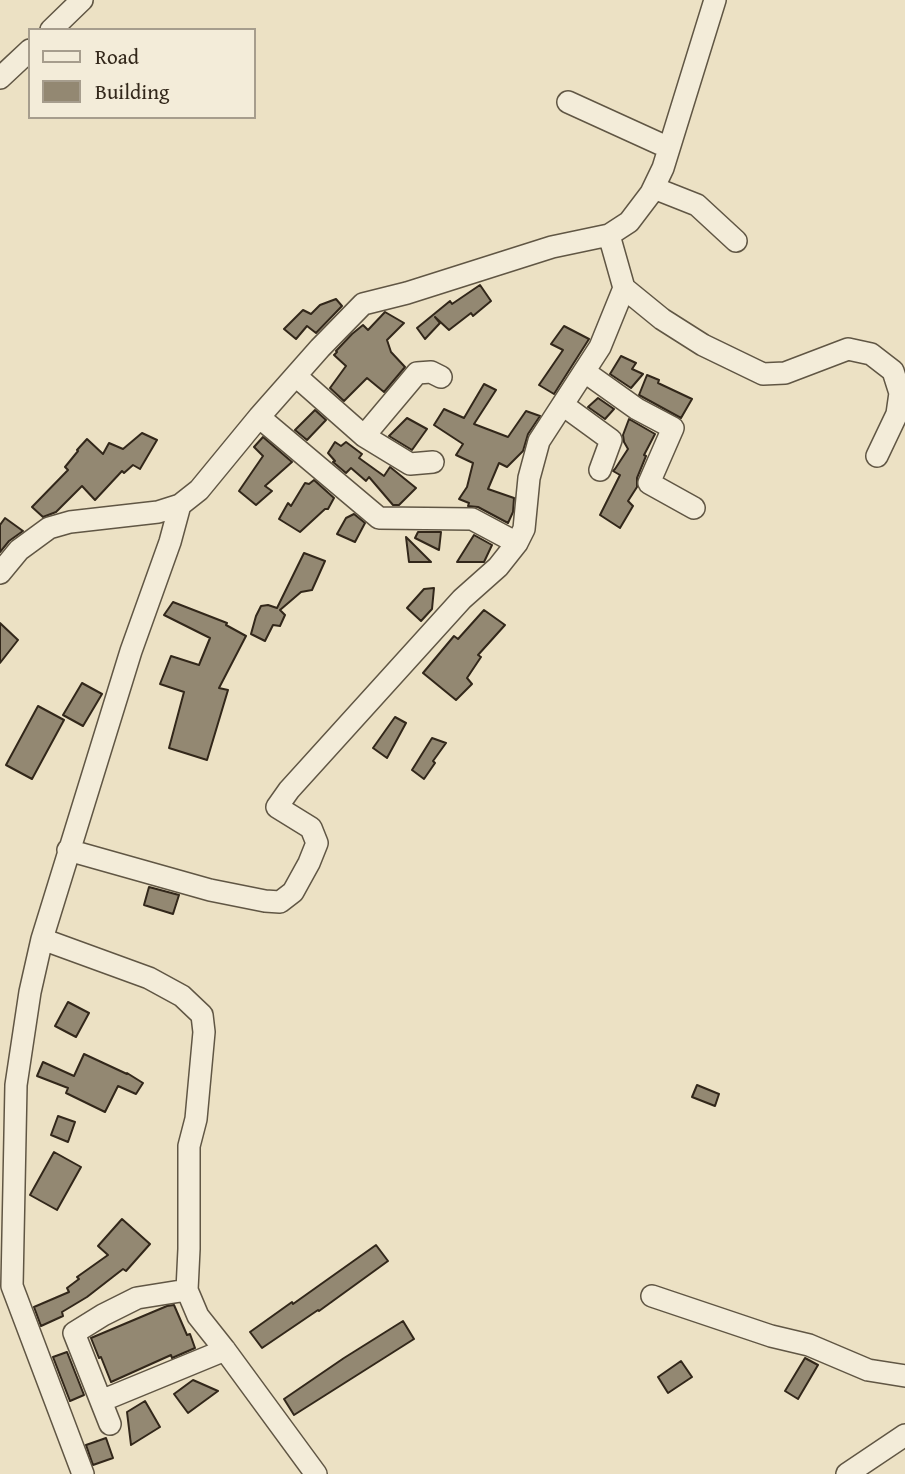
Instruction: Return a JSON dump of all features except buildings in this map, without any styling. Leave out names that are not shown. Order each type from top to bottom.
[{"type":"street","points":[[53,28],[82,0]]},
{"type":"street","points":[[0,573],[19,550],[49,528],[70,522],[158,512],[180,505],[199,490],[259,417],[363,304],[407,293],[552,247],[610,236],[629,222],[654,188],[663,168],[715,0]]},
{"type":"street","points":[[0,78],[28,52]]},
{"type":"street","points":[[568,102],[669,148]]},
{"type":"street","points":[[654,188],[697,205],[736,241]]},
{"type":"street","points":[[610,236],[624,288],[662,319],[703,345],[763,374],[785,373],[848,349],[871,354],[893,371],[900,393],[897,414],[877,456]]},
{"type":"street","points":[[68,850],[210,890],[265,901],[279,902],[293,892],[317,843],[311,828],[277,807],[289,789],[453,609],[498,567],[517,543],[524,529],[528,478],[539,441],[600,347],[624,288]]},
{"type":"street","points":[[364,436],[417,373],[430,372],[441,377]]},
{"type":"street","points":[[584,372],[637,409],[673,428],[649,483],[694,508]]},
{"type":"street","points":[[296,376],[364,436],[410,464],[433,461]]},
{"type":"street","points":[[562,405],[611,440],[600,470]]},
{"type":"street","points":[[259,417],[379,518],[472,519],[517,543]]},
{"type":"street","points":[[83,1474],[12,1286],[16,1085],[30,992],[42,939],[131,651],[170,542],[180,505]]},
{"type":"street","points":[[42,939],[149,978],[182,996],[202,1016],[204,1032],[195,1119],[189,1146],[187,1290],[198,1316],[316,1474]]},
{"type":"street","points":[[110,1424],[74,1333],[137,1298],[187,1290]]},
{"type":"street","points":[[652,1296],[771,1336],[809,1345],[869,1370],[905,1376]]},
{"type":"street","points":[[101,1401],[225,1350]]},
{"type":"street","points":[[846,1474],[905,1435]]}]
